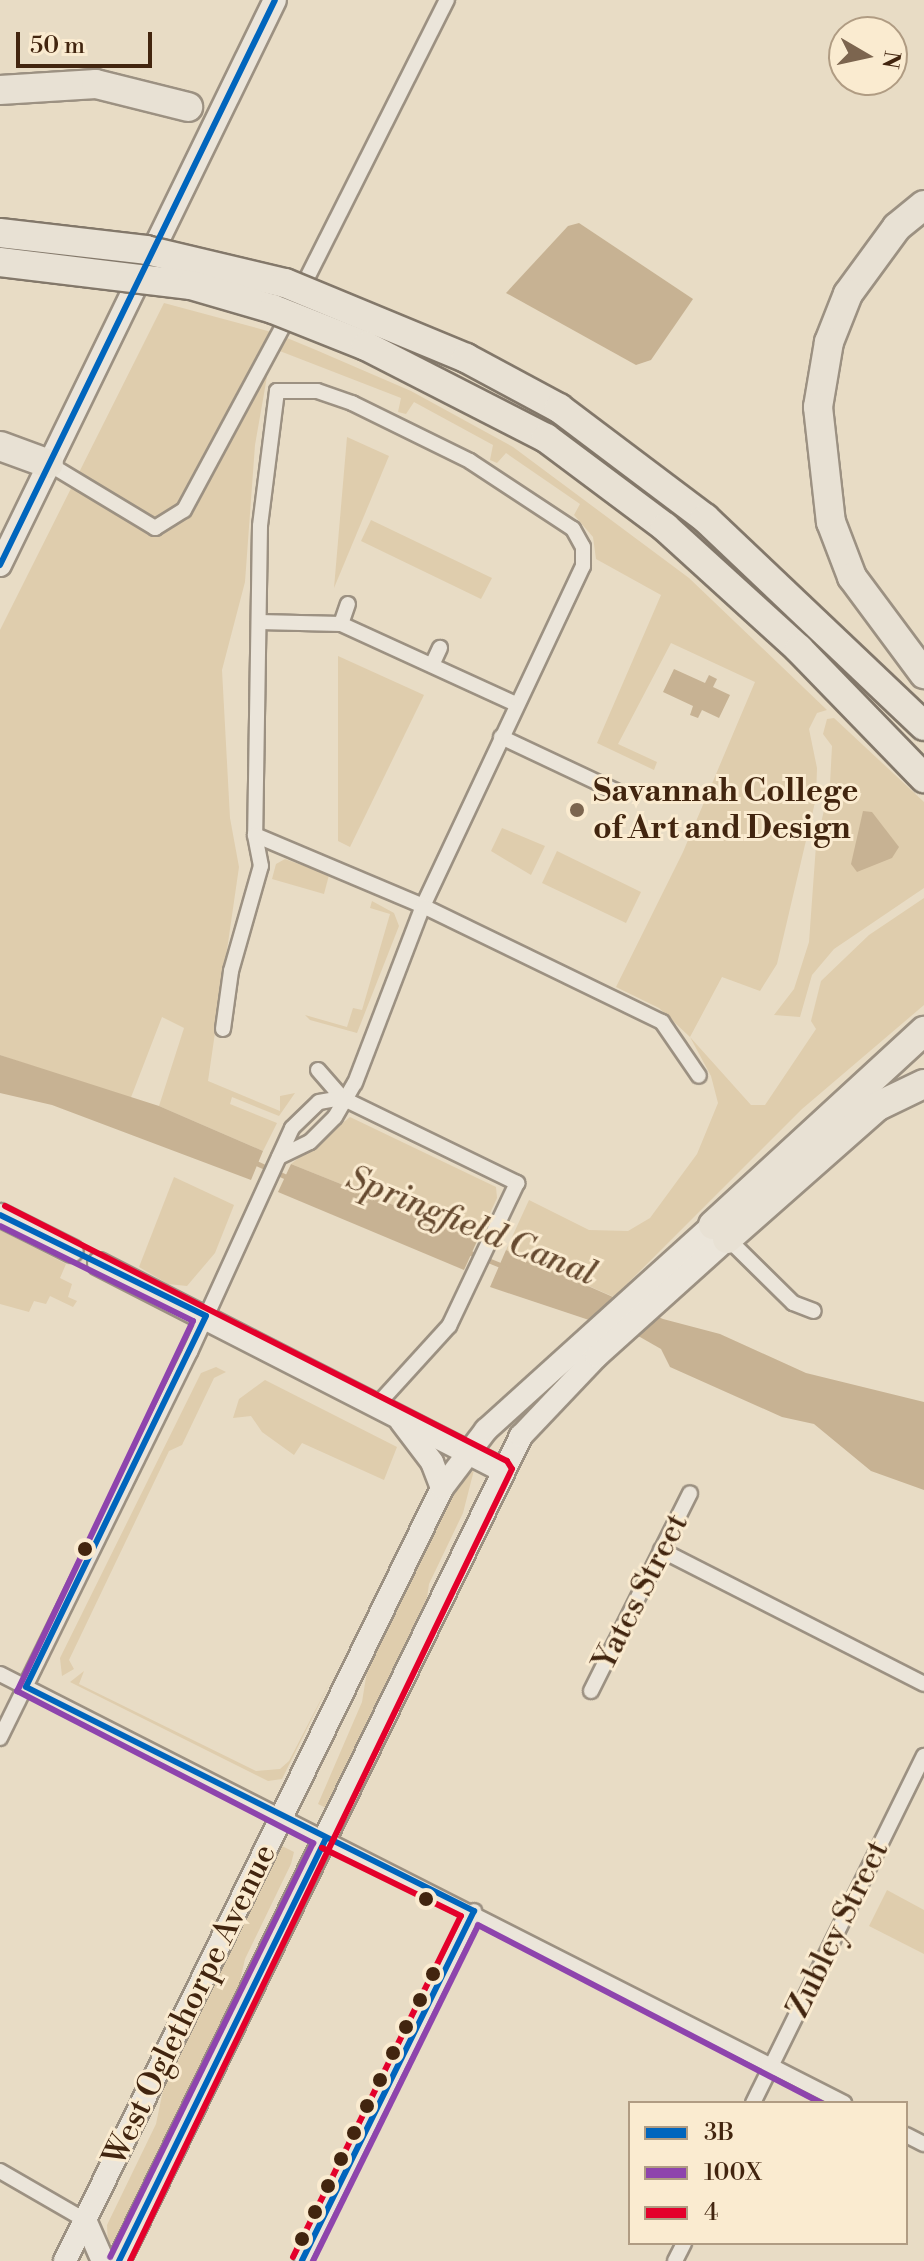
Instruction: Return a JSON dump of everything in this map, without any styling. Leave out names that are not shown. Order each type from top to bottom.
[{"type":"highway","points":[[0,90],[96,84],[188,107]]},
{"type":"highway","points":[[924,205],[870,259],[848,294],[829,342],[818,407],[831,522],[852,577],[924,674]]},
{"type":"highway","points":[[0,233],[146,250],[285,283],[466,358],[559,408],[705,518],[924,726]]},
{"type":"highway","points":[[0,262],[191,285],[273,309],[366,346],[546,438],[665,527],[799,649],[924,778]]},
{"type":"highway","points":[[0,446],[49,464]]},
{"type":"highway","points":[[720,1232],[924,1031]]},
{"type":"highway","points":[[720,1232],[878,1106],[924,1084]]},
{"type":"main road","points":[[0,565],[275,0]]},
{"type":"main road","points":[[0,1215],[72,1251]]},
{"type":"main road","points":[[587,1352],[720,1232]]},
{"type":"main road","points":[[99,1264],[502,1470]]},
{"type":"main road","name":"West Oglethorpe Avenue","points":[[65,2261],[442,1488],[486,1430],[587,1352]]},
{"type":"main road","name":"West Oglethorpe Avenue","points":[[119,2261],[326,1839],[502,1470],[521,1436],[587,1352]]},
{"type":"main road","points":[[386,1410],[432,1462],[442,1488]]},
{"type":"main road","points":[[85,2220],[103,2261]]},
{"type":"street","points":[[49,464],[155,528],[184,510],[369,160],[447,0]]},
{"type":"street","points":[[223,1029],[231,971],[261,866],[255,835],[260,526],[277,391],[317,391],[470,461],[580,537],[583,566],[423,906],[355,1083],[342,1098],[335,1117],[310,1142],[279,1157]]},
{"type":"street","points":[[341,624],[348,604]]},
{"type":"street","points":[[259,622],[341,624],[516,704]]},
{"type":"street","points":[[432,665],[440,648]]},
{"type":"street","points":[[501,737],[616,791]]},
{"type":"street","points":[[255,835],[423,906],[662,1022],[699,1076]]},
{"type":"street","points":[[318,1070],[342,1098],[517,1183],[473,1279],[435,1345],[386,1410]]},
{"type":"street","points":[[0,1738],[206,1316],[292,1128],[319,1102],[342,1098]]},
{"type":"street","points":[[720,1232],[793,1303],[814,1311]]},
{"type":"street","name":"Yates Street","points":[[591,1691],[690,1493]]},
{"type":"street","points":[[661,1550],[924,1684]]},
{"type":"street","points":[[0,1674],[474,1911],[840,2101]]},
{"type":"street","name":"Zubley Street","points":[[754,2101],[924,1756]]},
{"type":"street","points":[[302,2261],[474,1911]]},
{"type":"street","points":[[0,2171],[85,2220]]},
{"type":"shaded area","points":[[579,223],[693,299],[651,360],[636,365],[506,293],[568,226]]},
{"type":"shaded area","points":[[164,303],[275,333],[411,391],[513,447],[689,578],[827,710],[817,713],[809,729],[817,768],[816,798],[777,964],[760,991],[722,977],[690,1037],[659,1008],[616,987],[683,852],[755,682],[671,643],[618,744],[657,762],[654,770],[597,743],[661,595],[596,559],[593,537],[574,515],[580,504],[506,453],[497,463],[490,460],[493,445],[414,402],[406,414],[398,412],[401,398],[272,348],[255,445],[245,582],[222,670],[230,818],[239,867],[208,1081],[280,1111],[280,1096],[295,1093],[279,1116],[232,1097],[230,1104],[277,1123],[263,1151],[159,1106],[184,1028],[162,1017],[130,1100],[0,1055],[0,630]]},
{"type":"shaded area","points":[[347,437],[389,456],[334,588]]},
{"type":"shaded area","points":[[371,520],[492,578],[481,599],[361,541]]},
{"type":"shaded area","points":[[338,656],[424,695],[350,847],[338,841]]},
{"type":"shaded area","points":[[674,669],[705,683],[709,675],[717,679],[713,687],[730,695],[719,718],[702,710],[698,718],[690,715],[693,706],[663,692]]},
{"type":"shaded area","points":[[834,718],[924,802],[924,888],[834,949],[812,975],[800,1017],[774,1015],[794,989],[809,942],[816,845],[830,784],[832,746],[823,734],[827,719]]},
{"type":"shaded area","points":[[863,811],[872,812],[899,847],[892,858],[857,872],[851,864]]},
{"type":"shaded area","points":[[502,828],[545,846],[531,875],[491,851]]},
{"type":"shaded area","points":[[557,851],[641,892],[626,923],[542,883]]},
{"type":"shaded area","points":[[285,859],[329,875],[324,894],[272,879],[276,864]]},
{"type":"shaded area","points":[[924,898],[924,1005],[802,1109],[614,1297],[506,1250],[529,1200],[589,1230],[628,1231],[650,1218],[697,1154],[718,1103],[711,1076],[690,1037],[751,1105],[765,1105],[816,1029],[811,1021],[821,981],[869,935]]},
{"type":"shaded area","points":[[372,901],[394,913],[399,926],[357,1033],[310,1020],[305,1015],[347,1027],[353,1008],[362,1010],[390,914],[370,908]]},
{"type":"shaded area","points":[[0,1055],[159,1106],[263,1151],[251,1180],[52,1105],[0,1093]]},
{"type":"shaded area","points":[[350,1117],[496,1187],[497,1198],[478,1239],[291,1164]]},
{"type":"shaded area","points":[[291,1164],[478,1239],[464,1270],[278,1192]]},
{"type":"shaded area","points":[[174,1177],[234,1205],[215,1253],[187,1286],[168,1284],[139,1267]]},
{"type":"shaded area","points":[[0,1230],[66,1264],[60,1278],[72,1284],[68,1297],[77,1301],[73,1307],[50,1296],[46,1304],[34,1301],[29,1312],[0,1304]]},
{"type":"shaded area","points":[[506,1250],[663,1319],[720,1334],[806,1373],[924,1402],[924,1490],[871,1471],[814,1424],[782,1417],[670,1367],[661,1349],[640,1337],[490,1287]]},
{"type":"shaded area","points":[[216,1367],[226,1372],[214,1378],[182,1445],[169,1451],[69,1660],[74,1669],[62,1676],[60,1658],[201,1373]]},
{"type":"shaded area","points":[[265,1380],[397,1447],[384,1480],[302,1443],[294,1455],[262,1432],[251,1416],[233,1418],[239,1399]]},
{"type":"shaded area","points":[[474,1470],[463,1513],[429,1584],[424,1619],[337,1798],[326,1808],[318,1804],[362,1702],[367,1671],[459,1484]]},
{"type":"shaded area","points":[[84,1671],[79,1684],[256,1771],[280,1769],[289,1761],[330,1682],[282,1779],[268,1781],[70,1682]]},
{"type":"shaded area","points":[[282,1846],[294,1852],[291,1864],[245,1959],[235,2003],[122,2235],[108,2246],[107,2225],[156,2124],[166,2076]]},
{"type":"shaded area","points":[[887,1890],[924,1910],[924,1954],[869,1926]]},
{"type":"waterway","name":"Springfield Canal","points":[[254,1162],[289,1178]]},
{"type":"waterway","name":"Springfield Canal","points":[[468,1252],[503,1266]]},
{"type":"transit line","name":"3B","points":[[0,565],[275,0]]},
{"type":"transit line","name":"4","points":[[5,1206],[507,1461],[512,1469],[130,2261]]},
{"type":"transit line","name":"3B","points":[[0,1215],[206,1316],[26,1687],[474,1911],[302,2261]]},
{"type":"transit line","name":"100X","points":[[0,1226],[193,1321],[17,1691],[313,1843],[110,2257]]},
{"type":"transit line","name":"3B","points":[[119,2261],[326,1839]]},
{"type":"transit line","name":"4","points":[[293,2257],[461,1916],[322,1848]]},
{"type":"transit line","name":"100X","points":[[313,2261],[478,1925],[818,2101]]},
{"type":"place","name":"Savannah College of Art and Design","points":[[577,810]]}]
